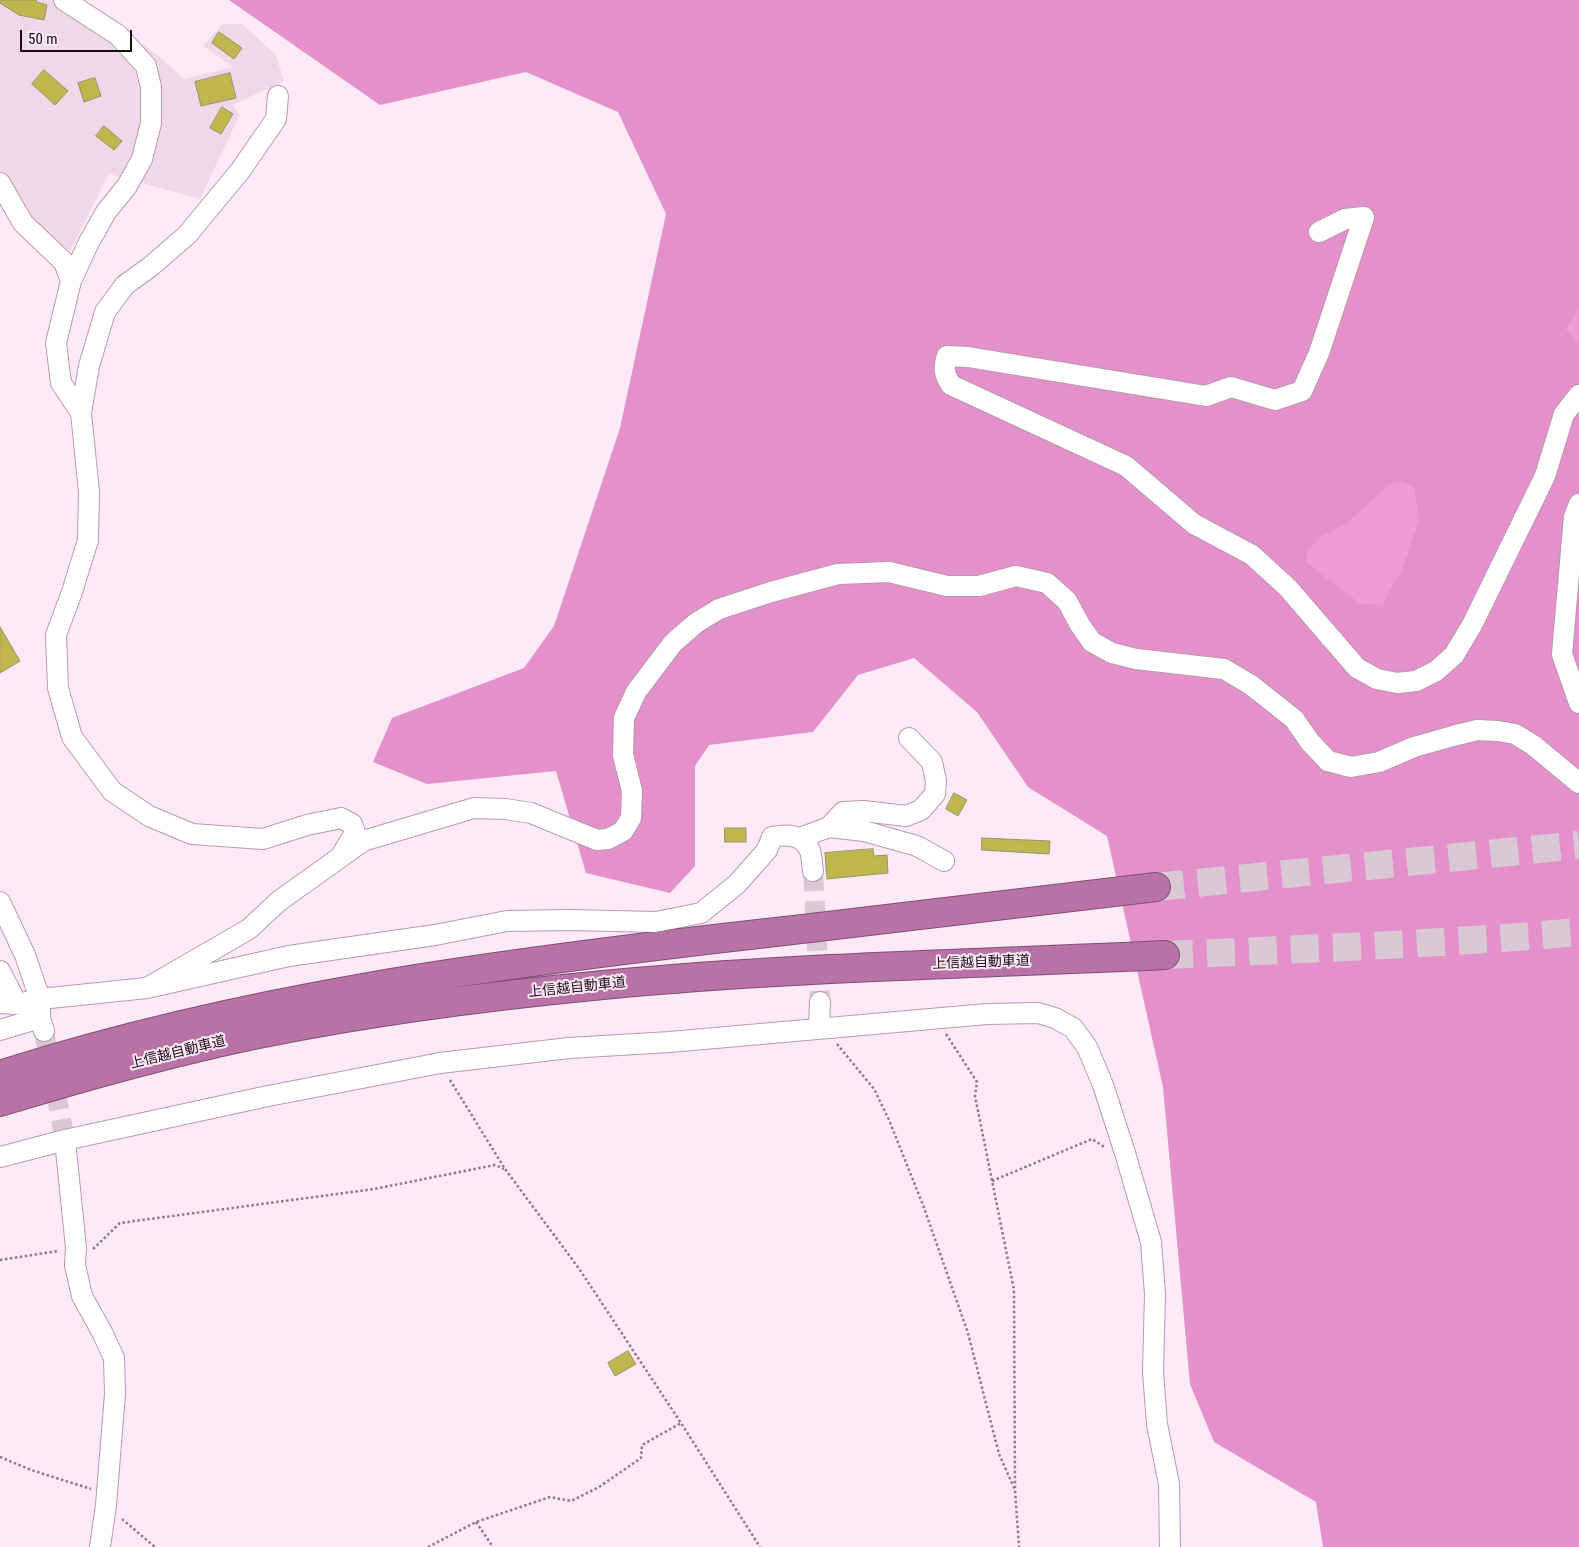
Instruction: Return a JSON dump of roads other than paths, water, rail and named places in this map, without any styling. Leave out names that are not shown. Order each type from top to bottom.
[{"type":"highway","name":"上信越自動車道","points":[[0,1075],[175,1026],[256,1007],[407,981],[625,949],[1156,887]]},
{"type":"highway","name":"上信越自動車道","points":[[0,1102],[114,1069],[257,1034],[340,1019],[516,994],[606,985],[786,972],[1165,955]]},
{"type":"street","points":[[64,0],[118,35],[146,66],[151,87],[151,123],[142,159],[127,186],[106,212],[88,244],[71,281],[56,343],[61,383],[82,413]]},
{"type":"street","points":[[278,96],[276,119],[240,172],[187,235],[150,267],[125,285],[105,312],[89,366],[82,413],[89,492],[88,540],[56,635],[58,688],[72,737],[112,791],[149,816],[192,834],[263,839],[307,825],[341,818],[352,824],[355,833],[340,858]]},
{"type":"street","points":[[0,183],[23,223],[64,262],[71,281]]},
{"type":"street","points":[[1319,232],[1345,219],[1364,218],[1318,353],[1302,391],[1275,400],[1231,388],[1206,396],[968,356],[947,356],[943,367],[945,375],[951,385],[1126,466],[1194,524],[1252,555],[1288,588],[1357,668],[1376,679],[1397,683],[1416,681],[1436,671],[1454,655],[1472,625],[1545,476],[1564,414],[1579,395]]},
{"type":"street","points":[[1579,504],[1574,517],[1562,654],[1579,703]]},
{"type":"street","points":[[147,988],[250,928],[279,901],[363,841],[474,808],[505,809],[531,813],[596,840],[608,839],[623,831],[631,818],[632,791],[623,755],[624,718],[636,692],[672,643],[696,623],[719,609],[771,592],[838,574],[889,572],[947,586],[979,586],[1016,576],[1047,583],[1067,600],[1080,625],[1092,642],[1112,653],[1136,659],[1224,669],[1251,685],[1294,719],[1310,742],[1328,761],[1351,767],[1380,762],[1414,747],[1453,736],[1477,730],[1498,731],[1515,734],[1533,745],[1579,783]]},
{"type":"street","points":[[829,828],[843,812],[863,811],[906,816],[921,810],[935,794],[936,782],[932,762],[909,738]]},
{"type":"street","points":[[0,1030],[41,1016],[147,988],[289,956],[436,935],[507,921],[656,922],[702,913],[737,884],[767,850],[772,837],[786,834],[800,838],[829,828],[864,831],[917,846],[944,861]]},
{"type":"street","points":[[800,838],[810,851],[813,871]]},
{"type":"street","points":[[0,902],[24,955],[41,1016]]},
{"type":"street","points":[[0,971],[8,1003],[41,1016]]},
{"type":"street","points":[[820,1002],[820,1028]]},
{"type":"street","points":[[0,1157],[65,1140],[268,1096],[440,1063],[569,1048],[670,1042],[987,1014],[1038,1013],[1055,1018],[1073,1028],[1087,1047],[1103,1085],[1151,1242],[1155,1294],[1153,1372],[1157,1424],[1169,1484],[1170,1547]]},
{"type":"street","points":[[65,1140],[75,1257],[82,1296],[114,1358],[115,1394],[100,1547]]},
{"type":"tunnel","points":[[1156,887],[1579,845]]},
{"type":"tunnel","points":[[813,871],[820,1002]]},
{"type":"tunnel","points":[[1165,955],[1424,943],[1579,932]]},
{"type":"tunnel","points":[[44,1031],[65,1140]]}]
